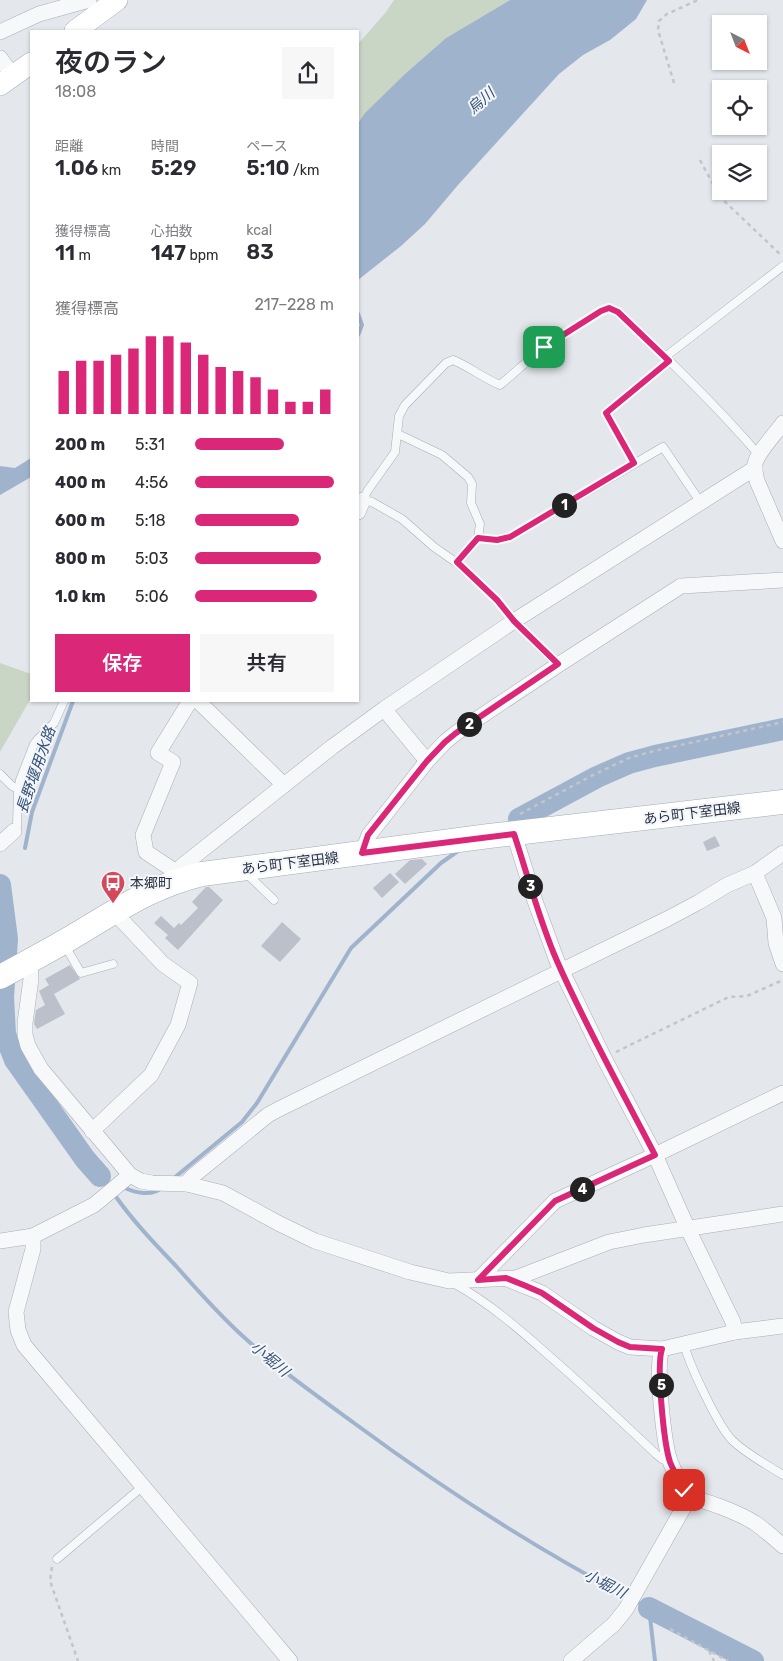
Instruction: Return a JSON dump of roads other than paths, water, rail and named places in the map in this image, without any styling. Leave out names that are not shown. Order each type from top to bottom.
[{"type":"main road","name":"あら町下室田線","points":[[0,978],[63,943],[171,878],[362,853],[514,825],[783,802]]},
{"type":"street","points":[[0,32],[58,4],[89,0]]},
{"type":"street","points":[[77,30],[117,0]]},
{"type":"street","points":[[3,69],[30,63]]},
{"type":"street","points":[[189,702],[158,753],[173,762],[144,835],[146,852],[171,878],[182,866],[284,785],[384,709],[514,621],[701,503],[757,461],[783,423]]},
{"type":"street","points":[[757,461],[758,481],[783,541]]},
{"type":"street","points":[[362,853],[368,835],[427,761],[445,742],[558,664],[681,586],[783,580]]},
{"type":"street","points":[[199,702],[284,785]]},
{"type":"street","points":[[384,709],[427,761]]},
{"type":"street","points":[[514,825],[535,901],[557,960],[604,1058],[655,1155],[733,1322],[735,1332]]},
{"type":"street","points":[[0,844],[14,831]]},
{"type":"street","points":[[182,1184],[268,1115],[683,911],[727,885],[755,873],[783,853]]},
{"type":"street","points":[[755,873],[774,918],[776,943],[783,964]]},
{"type":"street","points":[[92,1131],[151,1075],[178,1025],[190,983],[163,964],[114,912]]},
{"type":"street","points":[[27,963],[31,979],[25,1023],[25,1035],[28,1046],[41,1069],[128,1177],[159,1184],[182,1184],[223,1193],[278,1224],[315,1241],[410,1272],[449,1281],[516,1278],[609,1242],[783,1214]]},
{"type":"street","points":[[478,1280],[555,1201],[783,1093]]},
{"type":"street","points":[[0,1241],[33,1236],[94,1205],[128,1177]]},
{"type":"street","points":[[33,1236],[33,1249],[16,1312],[18,1330],[24,1344],[142,1487],[290,1661]]},
{"type":"street","points":[[506,1278],[542,1293],[593,1328],[630,1347],[662,1349],[735,1332],[783,1326]]},
{"type":"street","points":[[571,1661],[614,1624],[626,1608],[685,1505],[684,1490],[670,1462],[664,1436],[660,1370],[660,1354],[662,1349]]},
{"type":"street","points":[[685,1497],[696,1498],[744,1517],[756,1524],[783,1546]]},
{"type":"lane","points":[[667,359],[783,266]]},
{"type":"lane","points":[[359,503],[395,452],[399,416],[405,405],[446,363],[453,360],[489,381],[500,385],[544,347],[601,311],[609,308],[618,312],[727,417],[757,461]]},
{"type":"lane","points":[[398,434],[442,455],[468,477],[472,484],[471,503],[480,524],[478,538],[457,562]]},
{"type":"lane","points":[[478,538],[497,540],[510,537],[662,447],[701,503]]},
{"type":"lane","points":[[359,503],[372,502],[402,519],[434,547],[457,562],[497,600],[514,621],[558,664]]},
{"type":"lane","points":[[14,831],[17,826],[18,789],[34,744],[57,718],[64,702]]},
{"type":"lane","points":[[0,774],[12,786],[18,789]]},
{"type":"lane","points":[[242,869],[274,900]]},
{"type":"lane","points":[[63,943],[81,973],[113,964]]},
{"type":"lane","points":[[449,1281],[470,1292],[511,1322],[574,1377],[656,1454],[670,1462]]},
{"type":"lane","points":[[684,1344],[705,1395],[732,1440],[783,1475]]},
{"type":"lane","points":[[57,1559],[142,1487]]},
{"type":"water","name":"烏川","points":[[510,0],[647,0],[636,19],[610,40],[583,55],[559,74],[425,224],[359,279],[359,122],[365,113],[406,73],[446,38]]},
{"type":"water","points":[[30,459],[30,478],[0,495],[0,466],[15,468]]},
{"type":"waterway","name":"長野堰用水路","points":[[359,317],[362,325],[359,332]]},
{"type":"waterway","name":"長野堰用水路","points":[[25,848],[32,812],[73,702]]},
{"type":"waterway","points":[[519,819],[597,777],[629,763],[783,729]]},
{"type":"waterway","points":[[174,1178],[242,1122],[257,1103],[351,948],[441,863],[458,851]]},
{"type":"waterway","name":"小堀川","points":[[0,885],[7,939],[3,997],[5,1034],[15,1060],[85,1159],[100,1176]]},
{"type":"waterway","name":"小堀川","points":[[100,1176],[109,1189]]},
{"type":"waterway","points":[[123,1187],[143,1193],[154,1192],[163,1187]]},
{"type":"waterway","name":"小堀川","points":[[114,1194],[143,1231],[219,1313],[285,1372],[387,1447],[454,1493],[522,1537],[628,1597]]},
{"type":"waterway","points":[[634,1600],[649,1608],[655,1661]]},
{"type":"waterway","name":"小堀川","points":[[649,1608],[753,1661]]},
{"type":"place","name":"本郷町","points":[[113,904]]}]
